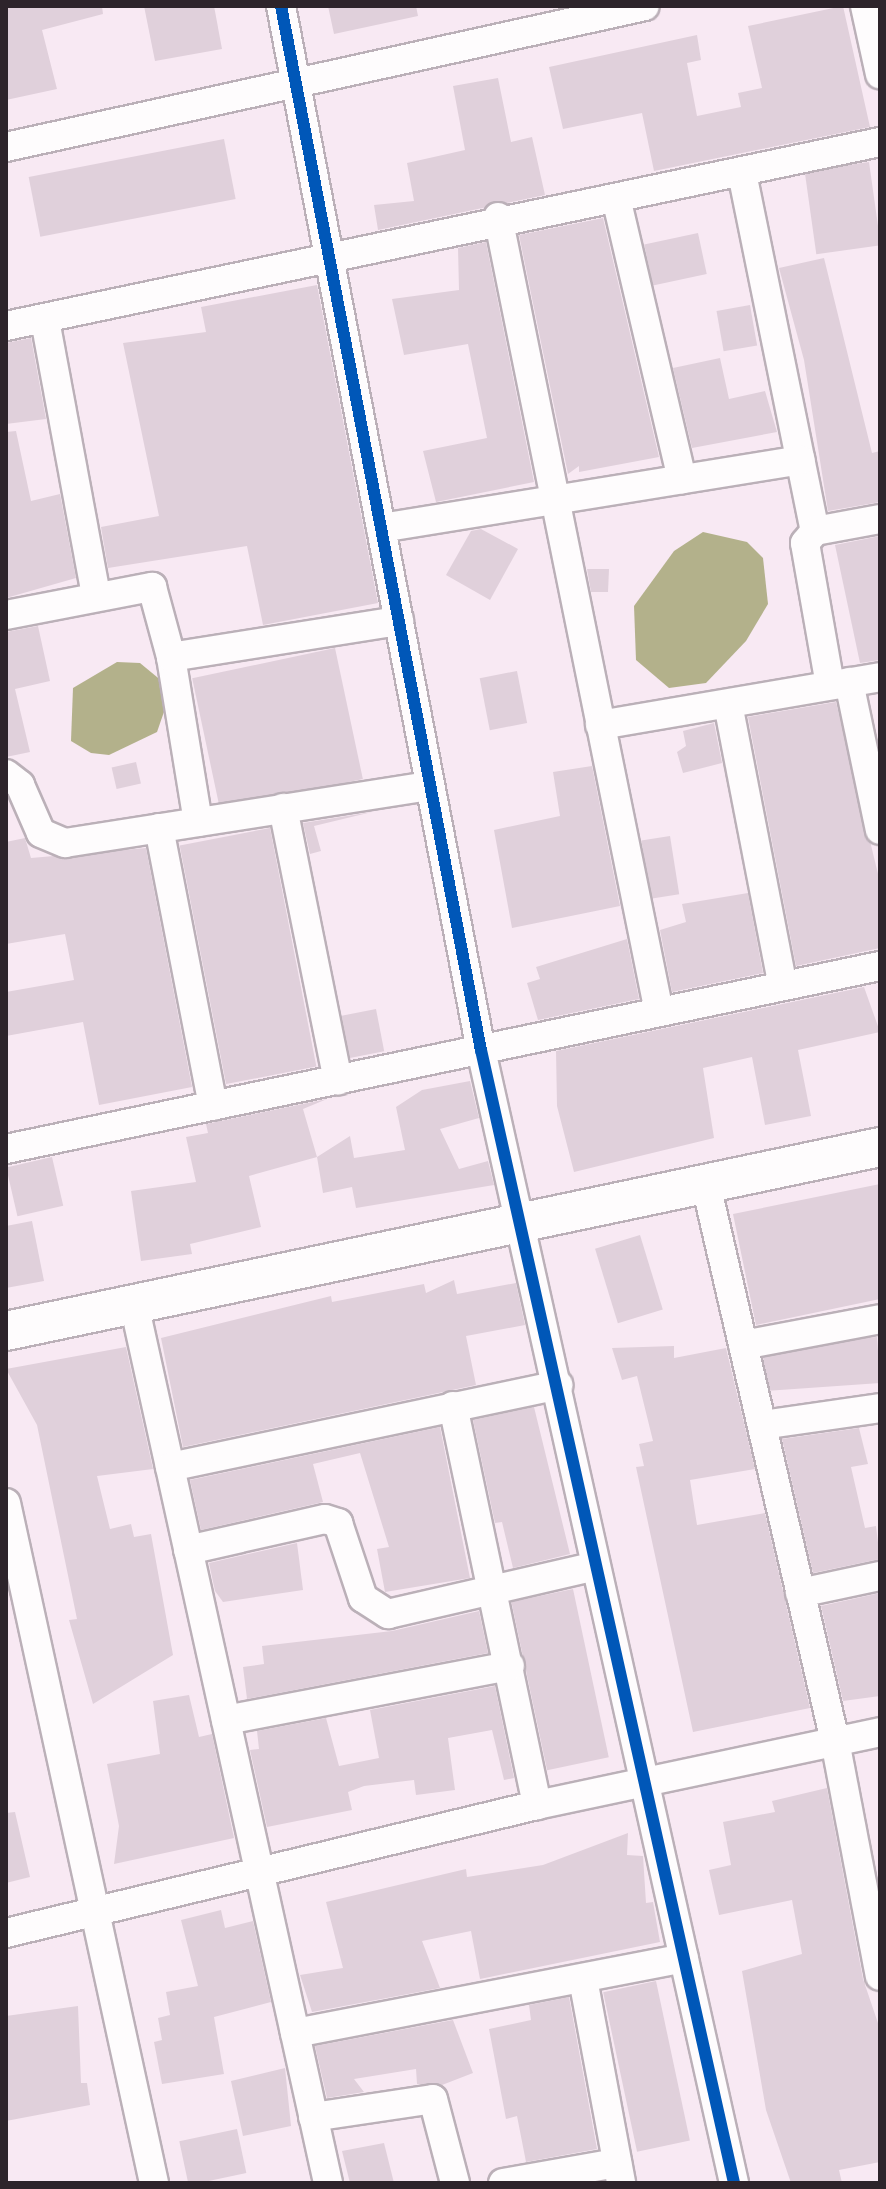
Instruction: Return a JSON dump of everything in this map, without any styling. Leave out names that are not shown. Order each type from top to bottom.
[{"type":"street","points":[[281,6],[481,1050],[522,1222],[734,2183]]},
{"type":"street","points":[[6,147],[645,6]]},
{"type":"street","points":[[865,6],[880,74]]},
{"type":"street","points":[[6,326],[330,263],[498,217],[617,202],[880,142]]},
{"type":"street","points":[[742,173],[815,531],[803,557],[880,830]]},
{"type":"street","points":[[617,202],[682,480]]},
{"type":"street","points":[[498,217],[659,1012]]},
{"type":"street","points":[[45,320],[96,594]]},
{"type":"street","points":[[381,528],[555,496],[682,480],[801,460]]},
{"type":"street","points":[[815,531],[880,519]]},
{"type":"street","points":[[6,615],[96,594],[152,587],[171,657],[198,822]]},
{"type":"street","points":[[171,657],[399,621]]},
{"type":"street","points":[[600,725],[880,677]]},
{"type":"street","points":[[728,704],[783,986]]},
{"type":"street","points":[[6,774],[20,785],[41,833],[65,843],[430,786]]},
{"type":"street","points":[[283,808],[338,1080]]},
{"type":"street","points":[[159,828],[213,1106]]},
{"type":"street","points":[[6,1149],[880,966]]},
{"type":"street","points":[[6,1331],[880,1147]]},
{"type":"street","points":[[706,1185],[875,1920],[880,1976]]},
{"type":"street","points":[[134,1304],[328,2183]]},
{"type":"street","points":[[743,1345],[880,1319]]},
{"type":"street","points":[[170,1467],[558,1385]]},
{"type":"street","points":[[453,1406],[537,1805]]},
{"type":"street","points":[[762,1425],[880,1408]]},
{"type":"street","points":[[6,1503],[154,2183]]},
{"type":"street","points":[[188,1550],[325,1519],[345,1533],[368,1608],[388,1614],[596,1566]]},
{"type":"street","points":[[800,1593],[880,1576]]},
{"type":"street","points":[[226,1720],[510,1666]]},
{"type":"street","points":[[6,1933],[537,1805],[880,1732]]},
{"type":"street","points":[[295,2033],[684,1958]]},
{"type":"street","points":[[503,2183],[619,2173],[583,1979]]},
{"type":"street","points":[[313,2117],[433,2099],[455,2183]]},
{"type":"shaded area","points":[[703,532],[747,542],[763,558],[768,604],[746,641],[706,683],[669,688],[636,660],[634,606],[674,551]]},
{"type":"shaded area","points":[[117,662],[140,663],[163,682],[166,706],[157,732],[109,755],[91,753],[71,741],[73,688]]},
{"type":"building","points":[[6,6],[102,6],[103,14],[42,30],[57,89],[6,100]]},
{"type":"building","points":[[144,6],[214,6],[222,49],[155,61]]},
{"type":"building","points":[[328,6],[416,6],[418,16],[334,34]]},
{"type":"building","points":[[843,6],[870,127],[654,171],[642,113],[563,129],[549,67],[697,35],[701,60],[687,63],[697,116],[741,107],[738,93],[762,88],[748,26]]},
{"type":"building","points":[[498,78],[511,142],[532,137],[545,195],[378,230],[374,205],[414,201],[407,163],[465,150],[453,86]]},
{"type":"building","points":[[224,139],[236,199],[40,237],[29,177]]},
{"type":"building","points":[[869,162],[880,245],[816,254],[805,171]]},
{"type":"building","points":[[603,218],[659,457],[579,472],[579,466],[568,474],[519,235]]},
{"type":"building","points":[[698,233],[707,274],[653,286],[644,244]]},
{"type":"building","points":[[486,242],[534,482],[436,502],[423,451],[487,438],[468,344],[404,355],[392,299],[459,290],[458,248]]},
{"type":"building","points":[[824,258],[872,453],[880,451],[880,502],[828,511],[804,360],[779,268]]},
{"type":"building","points":[[317,285],[378,603],[263,625],[247,546],[108,568],[101,527],[159,516],[123,343],[206,332],[201,307]]},
{"type":"building","points":[[750,305],[757,345],[724,351],[717,311]]},
{"type":"building","points":[[31,338],[46,419],[6,424],[6,343]]},
{"type":"building","points":[[720,358],[729,399],[765,391],[777,432],[692,448],[673,368]]},
{"type":"building","points":[[16,431],[31,501],[60,494],[76,578],[6,598],[6,432]]},
{"type":"building","points":[[481,529],[518,549],[490,600],[446,575],[471,531]]},
{"type":"building","points":[[880,536],[880,660],[860,663],[835,545]]},
{"type":"building","points":[[587,569],[609,569],[608,592],[591,592]]},
{"type":"building","points":[[38,626],[50,681],[15,689],[30,752],[6,757],[6,632]]},
{"type":"building","points":[[335,648],[363,779],[220,809],[192,678]]},
{"type":"building","points":[[517,671],[527,723],[490,730],[480,678]]},
{"type":"building","points":[[836,702],[880,882],[880,948],[796,966],[748,717]]},
{"type":"building","points":[[714,723],[722,763],[683,773],[677,752],[686,746],[683,731]]},
{"type":"building","points":[[136,762],[141,783],[117,789],[112,768]]},
{"type":"building","points":[[592,766],[620,906],[512,928],[494,830],[560,816],[553,772]]},
{"type":"building","points":[[372,812],[314,826],[321,851],[310,854],[303,823]]},
{"type":"building","points":[[270,828],[316,1067],[226,1084],[180,846]]},
{"type":"building","points":[[670,836],[679,894],[651,899],[641,841]]},
{"type":"building","points":[[25,838],[31,858],[146,848],[192,1087],[99,1105],[83,1022],[6,1036],[6,992],[74,980],[65,934],[6,944],[6,842]]},
{"type":"building","points":[[748,893],[763,973],[672,992],[660,930],[686,922],[682,904]]},
{"type":"building","points":[[627,939],[639,999],[538,1020],[527,983],[540,979],[536,967]]},
{"type":"building","points":[[864,987],[880,1032],[798,1050],[811,1116],[765,1125],[752,1057],[703,1068],[714,1138],[574,1172],[557,1106],[556,1051]]},
{"type":"building","points":[[376,1009],[384,1051],[350,1058],[342,1016]]},
{"type":"building","points":[[470,1081],[479,1118],[440,1129],[459,1169],[488,1161],[494,1185],[356,1208],[352,1187],[323,1193],[317,1157],[350,1136],[354,1158],[405,1150],[396,1107],[422,1090]]},
{"type":"building","points":[[327,1099],[303,1109],[317,1157],[249,1176],[261,1227],[190,1244],[192,1254],[141,1261],[131,1191],[196,1182],[186,1137],[208,1133],[206,1124]]},
{"type":"building","points":[[52,1157],[63,1206],[17,1216],[6,1168]]},
{"type":"building","points":[[880,1184],[880,1299],[756,1325],[733,1214]]},
{"type":"building","points":[[32,1221],[44,1281],[6,1288],[6,1226]]},
{"type":"building","points":[[640,1235],[663,1310],[618,1323],[595,1249]]},
{"type":"building","points":[[454,1280],[457,1294],[516,1283],[525,1325],[466,1336],[476,1385],[183,1447],[161,1338],[331,1296],[332,1302],[424,1284],[426,1293]]},
{"type":"building","points":[[877,1337],[880,1383],[765,1391],[762,1345]]},
{"type":"building","points":[[674,1346],[674,1358],[726,1348],[755,1469],[690,1480],[697,1525],[765,1513],[810,1708],[693,1732],[636,1467],[644,1466],[639,1444],[653,1441],[637,1376],[622,1380],[612,1348]]},
{"type":"building","points":[[126,1347],[153,1469],[97,1476],[110,1529],[131,1524],[134,1537],[151,1534],[173,1655],[93,1704],[69,1620],[77,1619],[37,1425],[6,1369]]},
{"type":"building","points":[[534,1407],[570,1554],[513,1568],[502,1522],[495,1523],[473,1420]]},
{"type":"building","points":[[440,1427],[470,1578],[385,1592],[377,1549],[389,1547],[360,1453],[313,1464],[323,1502],[201,1530],[190,1480]]},
{"type":"building","points":[[859,1428],[868,1464],[851,1467],[865,1528],[876,1526],[880,1559],[813,1573],[782,1439]]},
{"type":"building","points":[[297,1543],[303,1590],[223,1602],[215,1591],[209,1563]]},
{"type":"building","points":[[573,1589],[609,1757],[547,1770],[511,1602]]},
{"type":"building","points":[[880,1593],[880,1696],[843,1701],[821,1606]]},
{"type":"building","points":[[479,1611],[488,1653],[247,1699],[243,1667],[264,1664],[262,1646],[392,1631]]},
{"type":"building","points":[[495,1686],[514,1778],[504,1780],[492,1730],[448,1738],[455,1790],[416,1795],[414,1780],[364,1786],[348,1792],[352,1810],[267,1827],[250,1750],[259,1749],[257,1731],[326,1718],[339,1766],[379,1758],[370,1710]]},
{"type":"building","points":[[189,1695],[199,1737],[212,1734],[234,1838],[114,1864],[119,1826],[107,1764],[160,1754],[153,1701]]},
{"type":"building","points":[[827,1788],[863,1979],[880,2029],[880,2162],[839,2170],[842,2183],[791,2183],[766,2110],[742,1971],[802,1954],[792,1900],[719,1915],[709,1870],[731,1865],[723,1822],[775,1812],[772,1801]]},
{"type":"building","points":[[15,1812],[30,1877],[6,1883],[6,1813]]},
{"type":"building","points":[[628,1833],[627,1855],[643,1856],[646,1903],[653,1902],[660,1942],[480,1979],[471,1931],[422,1941],[440,1988],[312,2012],[300,1975],[343,1968],[326,1902],[466,1869],[467,1877],[543,1865]]},
{"type":"building","points":[[221,1910],[225,1928],[253,1921],[271,2002],[214,2017],[224,2074],[162,2084],[154,2042],[162,2040],[158,2018],[170,2015],[166,1992],[198,1986],[181,1920]]},
{"type":"building","points":[[656,1981],[690,2140],[637,2152],[603,1992]]},
{"type":"building","points":[[569,1997],[597,2149],[526,2162],[517,2116],[506,2119],[489,2029],[531,2020],[529,2005]]},
{"type":"building","points":[[78,2006],[81,2083],[87,2083],[90,2105],[6,2121],[6,2016]]},
{"type":"building","points":[[453,2020],[473,2073],[442,2085],[417,2084],[416,2069],[354,2079],[364,2092],[327,2098],[315,2046]]},
{"type":"building","points":[[285,2068],[291,2126],[243,2136],[231,2081]]},
{"type":"building","points":[[237,2129],[246,2173],[188,2183],[179,2141]]},
{"type":"building","points":[[384,2143],[394,2183],[350,2183],[342,2151]]},
{"type":"cycle path","points":[[281,6],[481,1050],[734,2183]]}]
